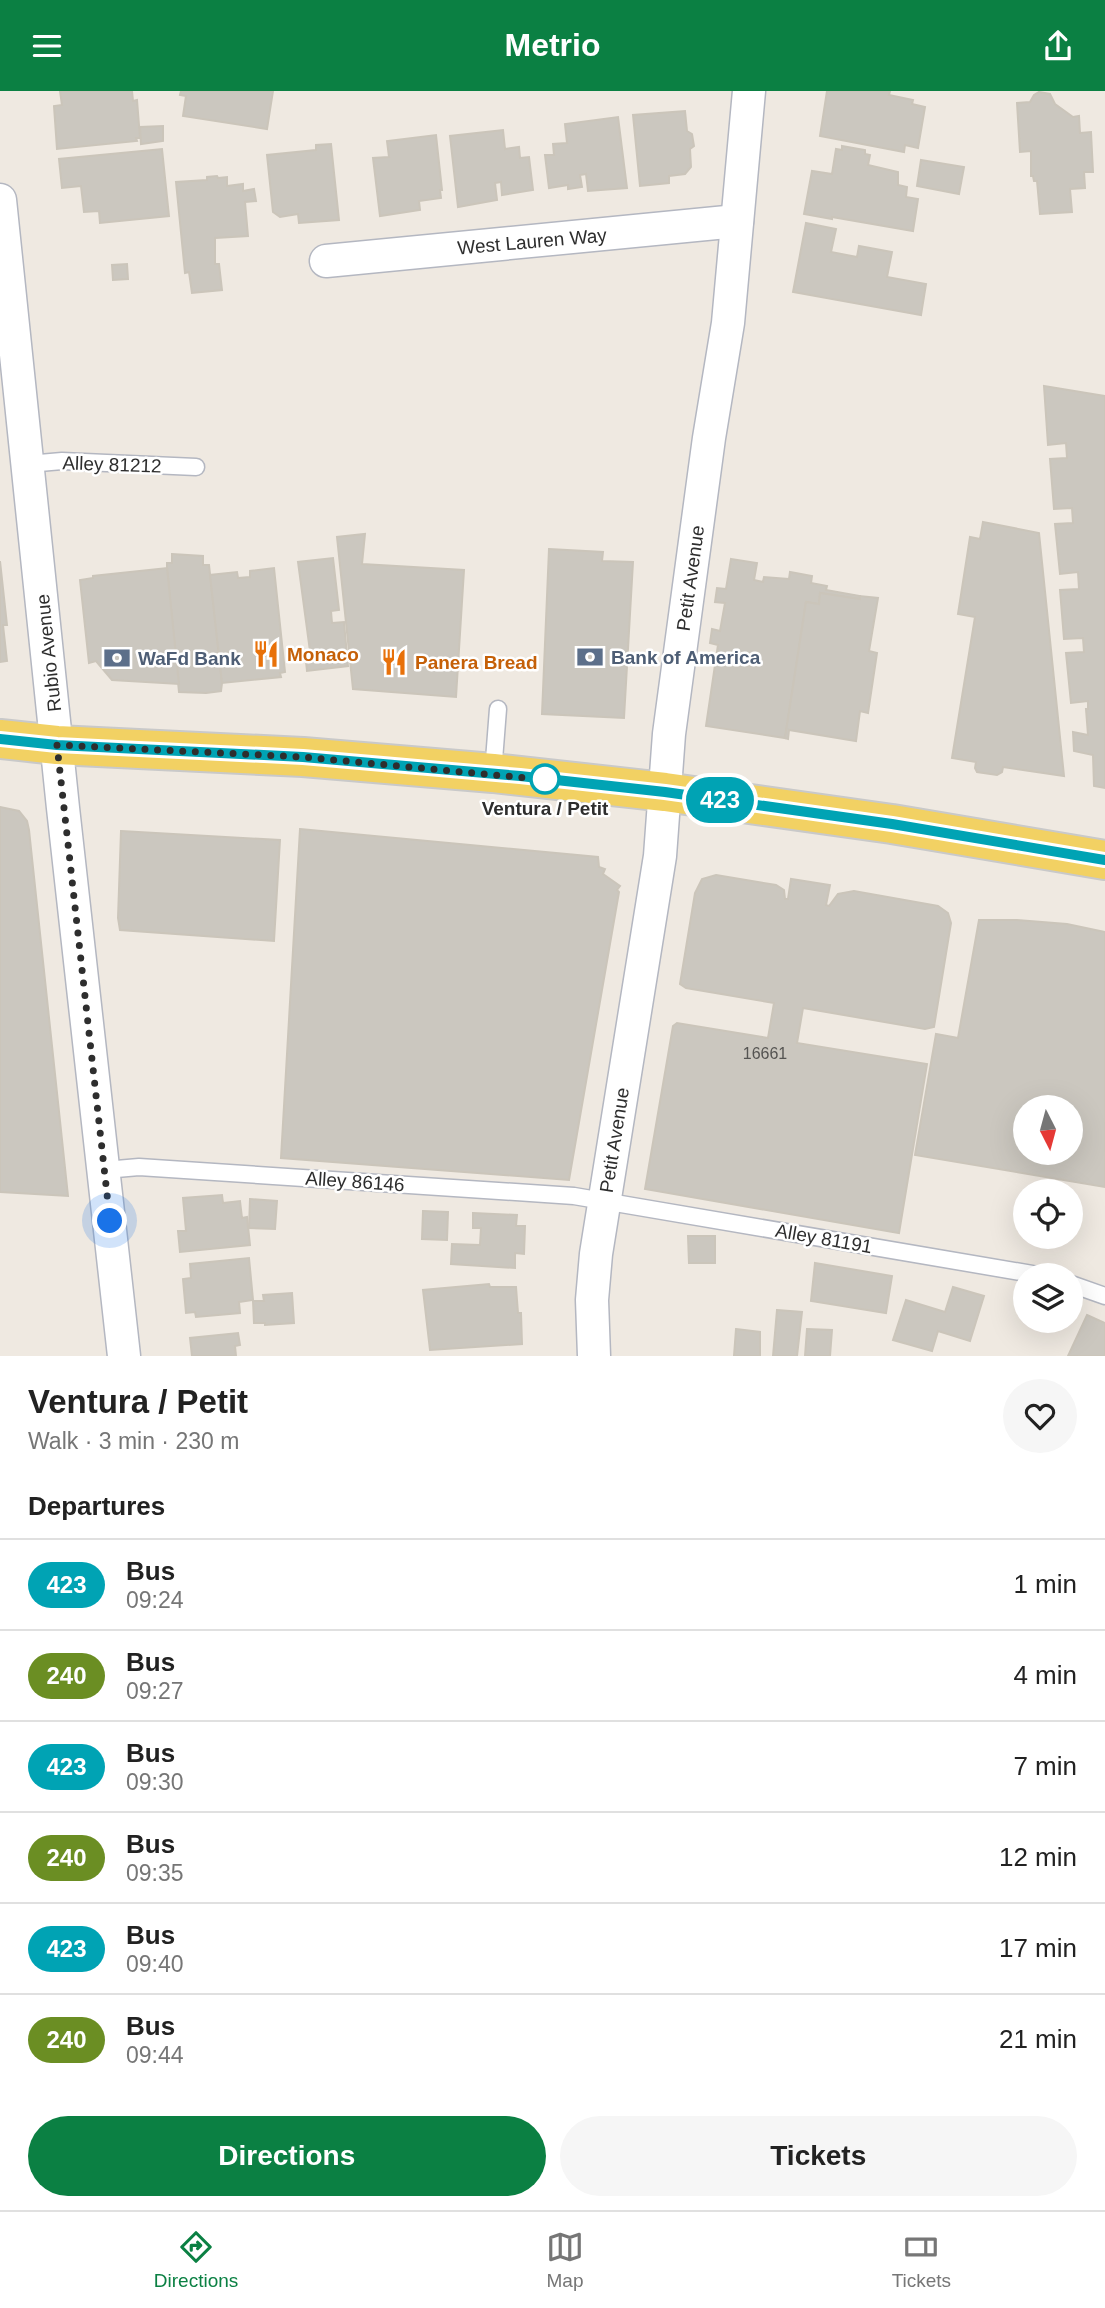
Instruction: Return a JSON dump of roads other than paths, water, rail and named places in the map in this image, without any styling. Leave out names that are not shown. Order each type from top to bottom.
[{"type":"main road","points":[[0,739],[57,745],[290,756],[493,773],[665,792],[892,824],[1105,860]]},
{"type":"street","name":"Petit Avenue","points":[[594,1356],[592,1300],[596,1254],[660,856],[674,694],[728,323],[749,91]]},
{"type":"street","name":"Rubio Avenue","points":[[0,200],[17,420],[28,464],[124,1356]]},
{"type":"street","name":"West Lauren Way","points":[[326,261],[737,221]]},
{"type":"lane","name":"Alley 81212","points":[[28,464],[62,461],[196,467]]},
{"type":"lane","points":[[493,773],[498,709]]},
{"type":"lane","name":"Alley 86146","points":[[105,1170],[139,1167],[574,1196],[605,1201]]},
{"type":"lane","name":"Alley 81191","points":[[605,1201],[1013,1271]]},
{"type":"lane","points":[[1083,1288],[1105,1296]]},
{"type":"place","name":"Monaco","points":[[266,654]]},
{"type":"place","name":"Bank of America","points":[[590,657]]},
{"type":"place","name":"WaFd Bank","points":[[117,658]]},
{"type":"place","name":"Panera Bread","points":[[394,662]]},
{"type":"place","name":"Ventura / Petit","points":[[545,779]]}]
